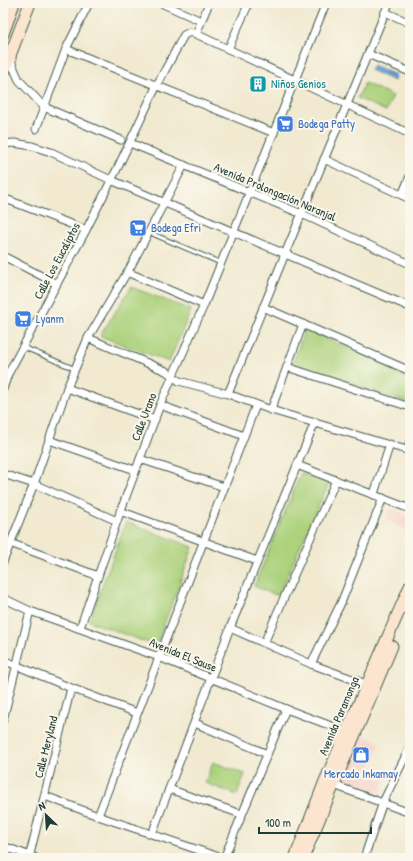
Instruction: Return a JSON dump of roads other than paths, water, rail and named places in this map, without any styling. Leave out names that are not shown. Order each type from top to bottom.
[{"type":"street","points":[[3,34],[14,3]]},
{"type":"street","points":[[3,74],[30,3]]},
{"type":"street","points":[[36,129],[66,49],[89,3]]},
{"type":"street","points":[[161,3],[201,21]]},
{"type":"street","points":[[209,3],[196,34],[410,134]]},
{"type":"street","points":[[228,49],[249,3]]},
{"type":"street","name":"Calle Urano","points":[[80,628],[120,511],[160,405],[204,305],[326,3]]},
{"type":"street","points":[[228,394],[388,3]]},
{"type":"street","points":[[385,12],[410,23]]},
{"type":"street","name":"Calle Los Eucaliptos","points":[[3,389],[6,373],[23,347],[86,230],[130,143],[157,85],[184,35],[190,32],[196,34]]},
{"type":"street","points":[[13,48],[12,64],[19,80],[44,107],[121,140]]},
{"type":"street","points":[[66,49],[274,133]]},
{"type":"street","points":[[368,54],[410,72]]},
{"type":"street","points":[[3,144],[14,143],[32,146],[51,152],[111,180],[410,307]]},
{"type":"street","name":"Avenida Prolongación Naranjal","points":[[130,143],[302,214],[410,264]]},
{"type":"street","points":[[324,160],[410,199]]},
{"type":"street","points":[[3,562],[34,484],[67,388],[88,338],[127,272],[184,165]]},
{"type":"street","points":[[402,195],[410,176]]},
{"type":"street","points":[[3,198],[86,230]]},
{"type":"street","points":[[3,256],[57,284]]},
{"type":"street","points":[[127,272],[204,305]]},
{"type":"street","points":[[263,307],[410,371]]},
{"type":"street","points":[[271,410],[303,324]]},
{"type":"street","points":[[88,338],[166,371],[179,381],[228,394],[271,410],[408,450],[410,442]]},
{"type":"street","points":[[287,367],[410,407]]},
{"type":"street","points":[[67,388],[155,420]]},
{"type":"street","points":[[160,405],[244,436]]},
{"type":"street","points":[[98,816],[256,405]]},
{"type":"street","points":[[152,834],[230,628],[315,422]]},
{"type":"street","points":[[49,440],[135,470]]},
{"type":"street","points":[[374,494],[390,444]]},
{"type":"street","points":[[140,458],[224,487]]},
{"type":"street","points":[[298,465],[410,509]]},
{"type":"street","points":[[3,474],[34,484],[117,521]]},
{"type":"street","points":[[264,643],[336,480]]},
{"type":"street","points":[[311,664],[341,603],[383,498]]},
{"type":"street","points":[[120,511],[203,543],[257,561]]},
{"type":"street","points":[[10,543],[98,576]]},
{"type":"street","name":"Avenida Paramonga","points":[[350,733],[366,684],[410,586]]},
{"type":"street","name":"Avenida El Sause","points":[[3,598],[30,611],[159,656],[211,679],[350,733]]},
{"type":"street","name":"Avenida Paramonga","points":[[299,857],[350,733],[410,605]]},
{"type":"street","points":[[3,720],[30,611]]},
{"type":"street","points":[[230,628],[311,664],[366,684]]},
{"type":"street","points":[[3,660],[137,713]]},
{"type":"street","name":"Calle Meryland","points":[[32,857],[71,688]]},
{"type":"street","points":[[45,796],[98,816],[223,858],[286,709]]},
{"type":"street","points":[[195,723],[267,754]]},
{"type":"street","points":[[364,858],[383,802],[410,747]]},
{"type":"street","points":[[329,783],[410,813]]},
{"type":"street","points":[[169,789],[241,814]]},
{"type":"street","points":[[3,846],[32,857]]},
{"type":"lane","points":[[148,232],[221,263]]},
{"type":"lane","points":[[23,347],[75,369]]},
{"type":"water","points":[[373,65],[396,75],[394,81],[370,70]]},
{"type":"place","name":"Niños Genios","points":[[258,84]]},
{"type":"place","name":"Bodega Patty","points":[[285,124]]},
{"type":"place","name":"Bodega Efri","points":[[138,228]]},
{"type":"place","name":"Lyanm","points":[[23,319]]},
{"type":"place","name":"Mercado Inkamay","points":[[361,755]]}]
